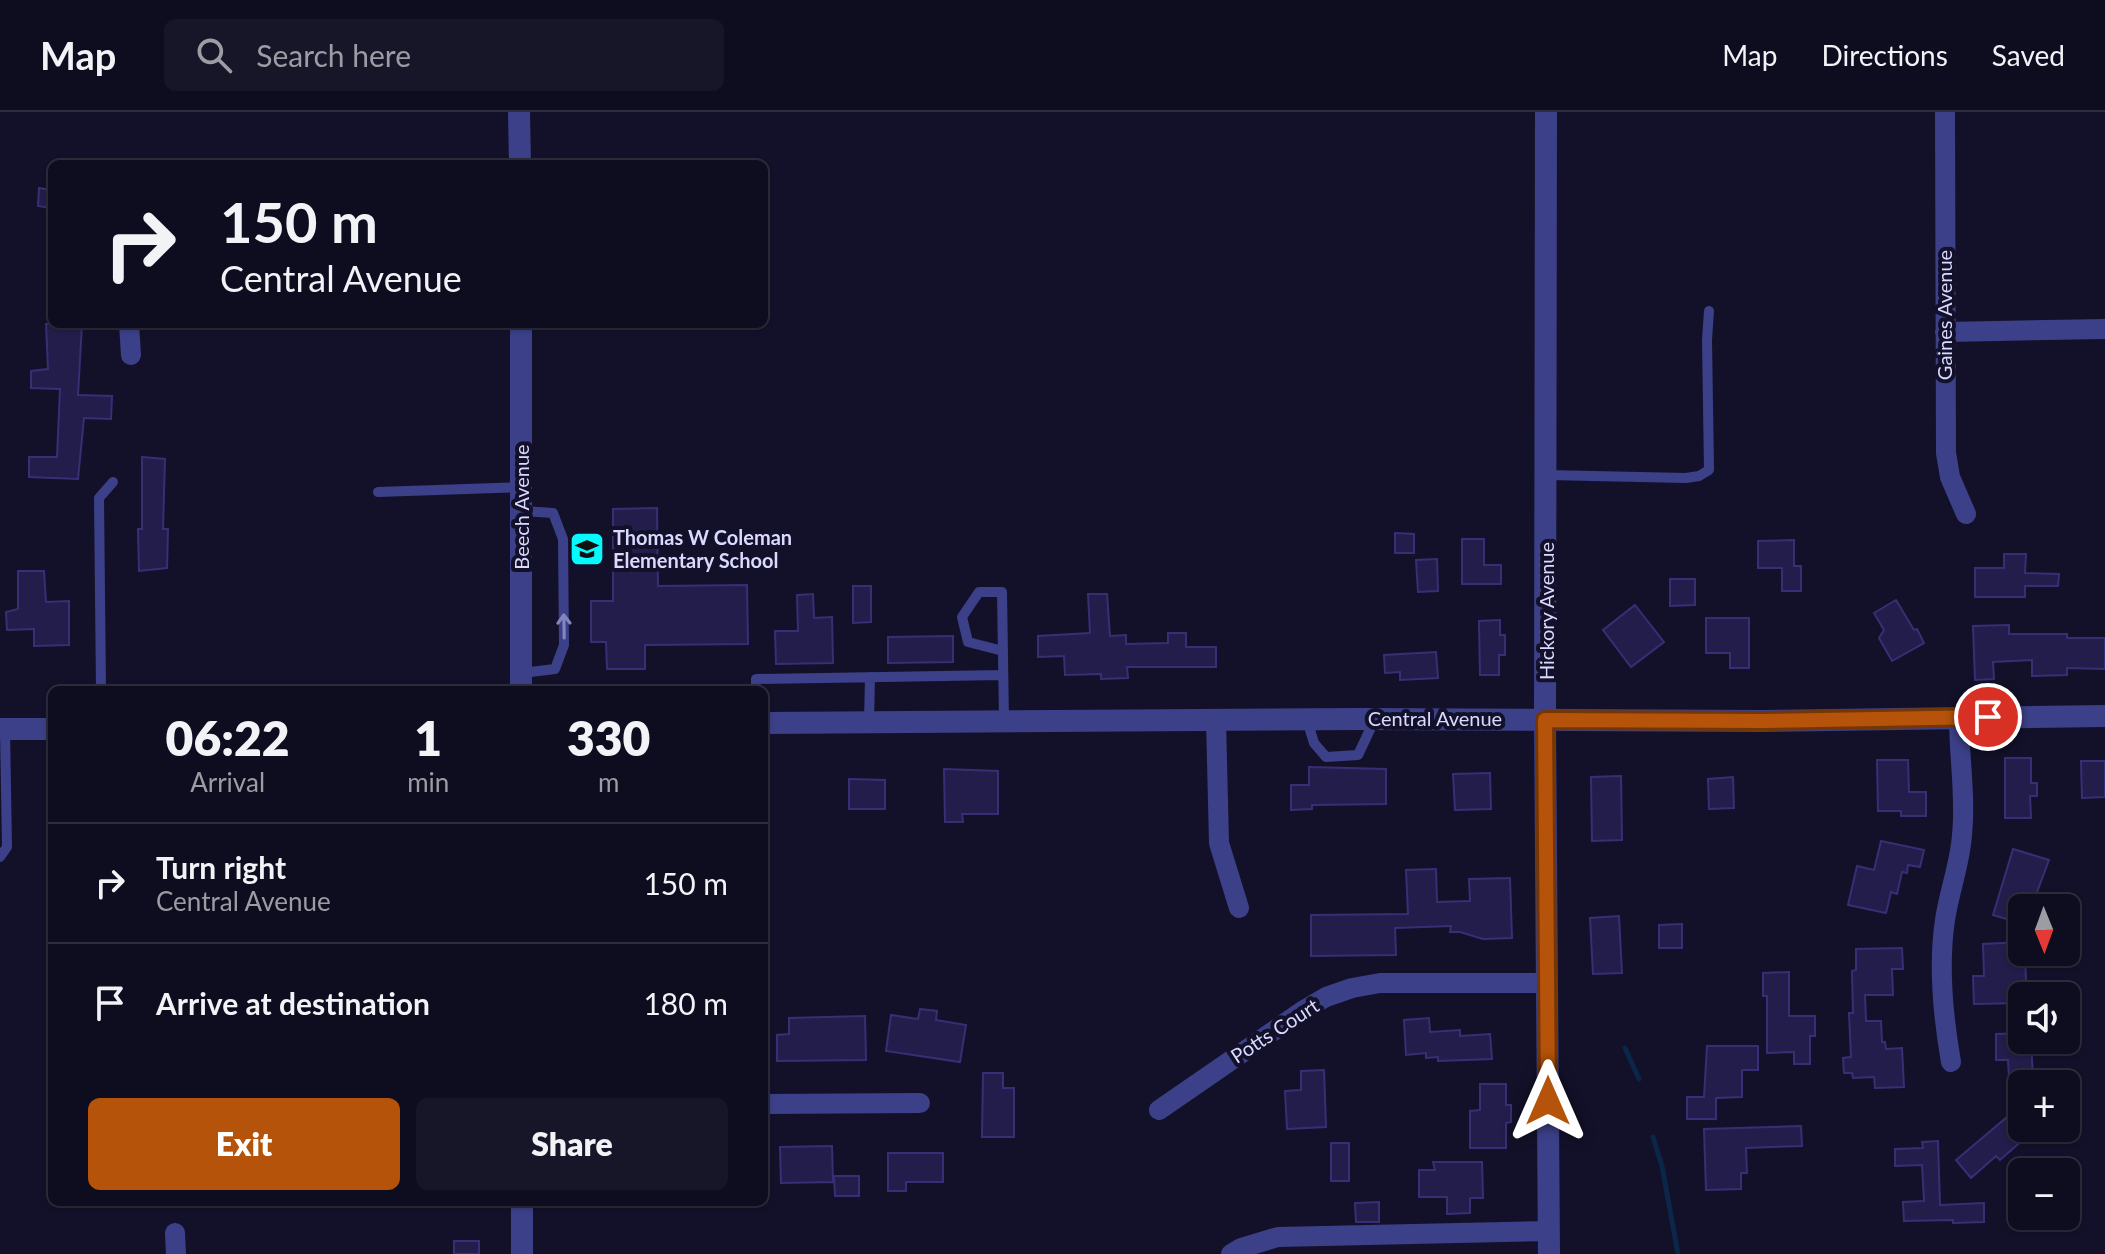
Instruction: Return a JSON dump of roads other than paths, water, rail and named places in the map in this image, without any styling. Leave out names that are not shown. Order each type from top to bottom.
[{"type":"street","points":[[519,112],[520,160]]},
{"type":"street","name":"Hickory Avenue","points":[[1546,112],[1545,720],[1549,1254]]},
{"type":"street","name":"Gaines Avenue","points":[[1945,112],[1946,453],[1950,477],[1966,514]]},
{"type":"street","points":[[129,328],[131,355]]},
{"type":"street","name":"Beech Avenue","points":[[521,328],[522,681]]},
{"type":"street","points":[[1945,332],[2105,329]]},
{"type":"street","name":"Central Avenue","points":[[768,723],[1307,719],[1762,721],[2105,716]]},
{"type":"street","points":[[1951,1062],[1942,981],[1942,950],[1964,817],[1959,718]]},
{"type":"street","points":[[1216,720],[1219,843],[1239,908]]},
{"type":"street","points":[[2,729],[48,729]]},
{"type":"street","name":"Potts Court","points":[[1159,1110],[1304,1010],[1326,997],[1352,988],[1380,983],[1547,983]]},
{"type":"street","points":[[768,1104],[920,1103]]},
{"type":"street","points":[[522,1206],[522,1254]]},
{"type":"street","points":[[1231,1254],[1278,1237],[1549,1231]]},
{"type":"lane","points":[[1547,475],[1686,478],[1709,470],[1709,311]]},
{"type":"lane","points":[[101,686],[99,498],[113,482]]},
{"type":"lane","points":[[378,492],[522,487]]},
{"type":"lane","points":[[522,511],[553,513],[563,539],[564,645],[555,669],[522,681]]},
{"type":"lane","points":[[1003,651],[968,642],[962,617],[979,592],[1002,592],[1003,651],[1003,675],[1004,721]]},
{"type":"lane","points":[[756,684],[870,677],[1003,675]]},
{"type":"lane","points":[[869,723],[870,677]]},
{"type":"lane","points":[[1307,719],[1314,743],[1326,757],[1358,755],[1375,719]]},
{"type":"lane","points":[[0,857],[7,847],[2,729]]},
{"type":"waterway","points":[[1625,1048],[1639,1079]]},
{"type":"waterway","points":[[1653,1137],[1662,1166],[1678,1254]]},
{"type":"place","name":"Thomas W Coleman Elementary School","points":[[587,549]]}]
